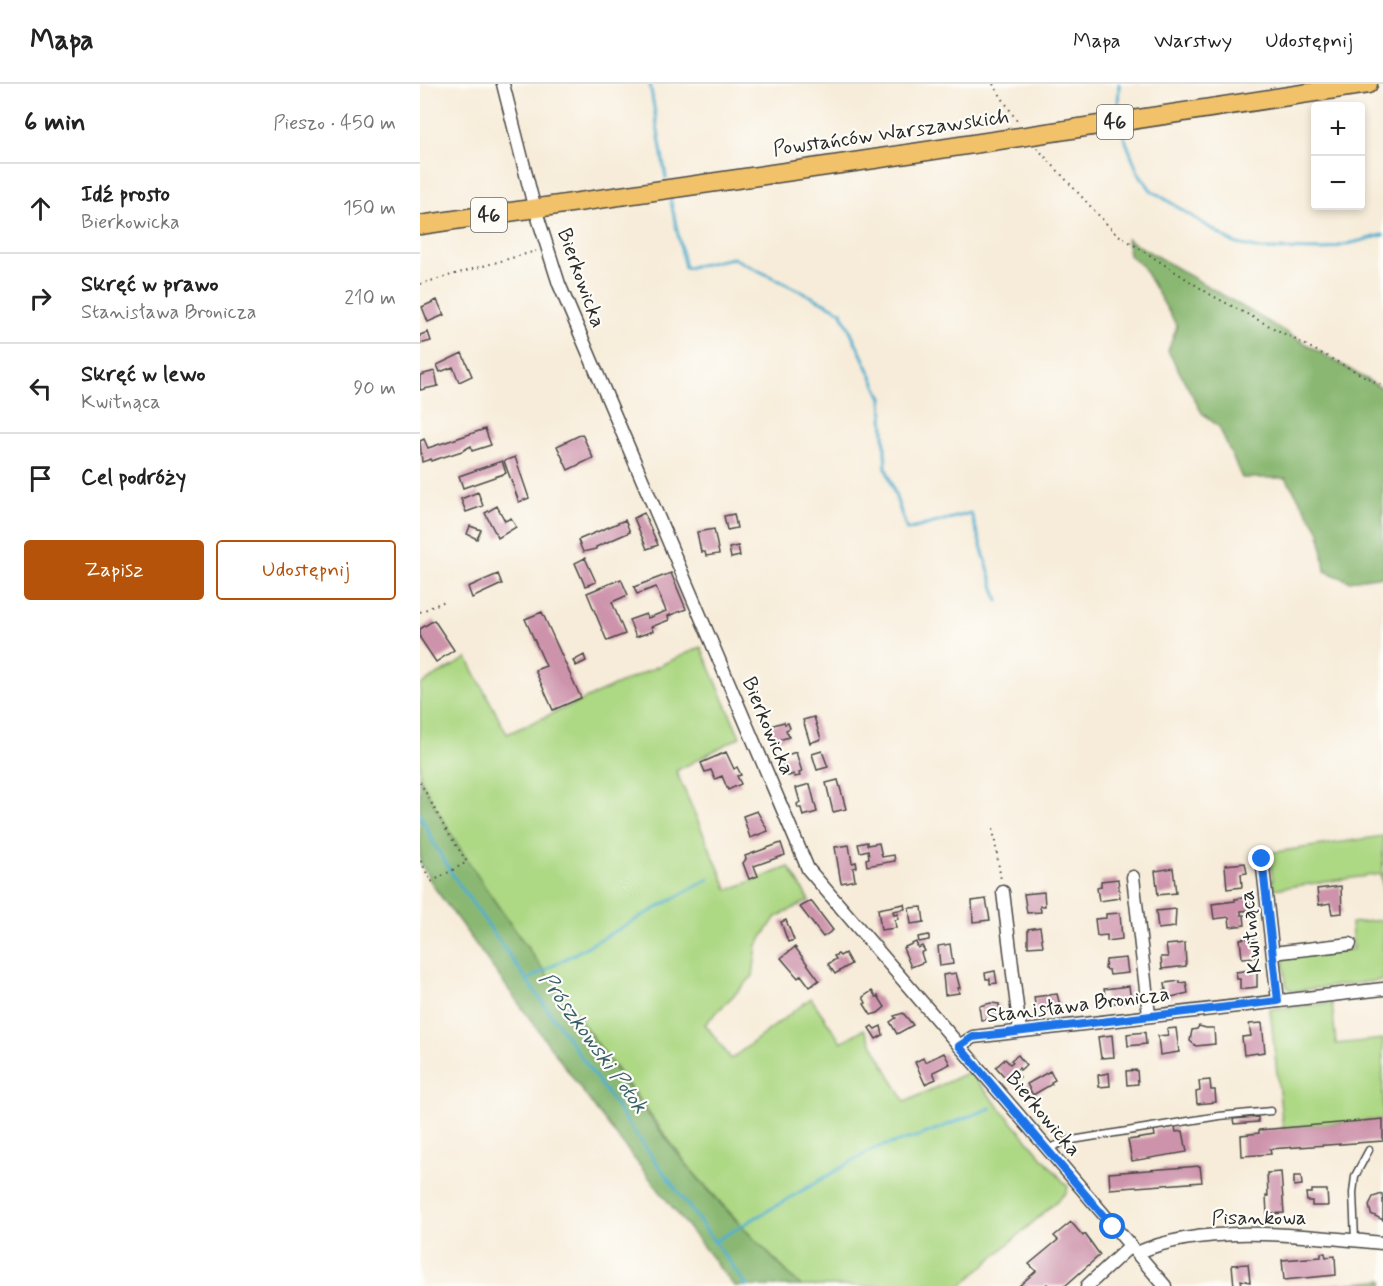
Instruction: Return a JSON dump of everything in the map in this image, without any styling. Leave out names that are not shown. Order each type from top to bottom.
[{"type":"main road","name":"Powstańców Warszawskich","points":[[420,225],[1368,84]]},
{"type":"street","name":"Bierkowicka","points":[[503,84],[535,208],[559,284],[800,855],[824,889],[1164,1286]]},
{"type":"street","name":"Kwitnąca","points":[[1262,859],[1278,1001]]},
{"type":"street","points":[[1133,877],[1149,1016]]},
{"type":"street","points":[[1003,892],[1020,1031]]},
{"type":"street","points":[[1273,953],[1350,944]]},
{"type":"street","name":"Stanisława Bronicza","points":[[959,1046],[973,1037],[1383,989]]},
{"type":"street","name":"Pisankowa","points":[[1133,1250],[1174,1241],[1233,1234],[1383,1243]]},
{"type":"street","points":[[1087,1286],[1133,1250]]},
{"type":"lane","points":[[1048,1150],[1066,1141],[1219,1116],[1271,1111]]},
{"type":"lane","points":[[1355,1240],[1353,1193],[1355,1176],[1369,1150]]},
{"type":"path","points":[[993,84],[1026,135],[1068,184],[1114,232],[1211,295],[1383,386]]},
{"type":"path","points":[[420,284],[548,248]]},
{"type":"path","points":[[420,612],[445,601]]},
{"type":"path","points":[[420,782],[467,862],[431,882],[420,860]]},
{"type":"path","points":[[993,829],[1003,892]]},
{"type":"green space","points":[[1127,239],[1383,389],[1383,576],[1349,581],[1325,571],[1320,532],[1286,478],[1242,478],[1219,427],[1202,413],[1168,351],[1177,326],[1142,266],[1129,255]]},
{"type":"green space","points":[[701,647],[740,737],[676,771],[728,890],[789,867],[809,900],[775,918],[757,945],[753,976],[705,1024],[731,1059],[811,998],[841,1042],[864,1029],[905,1102],[969,1072],[1068,1187],[1066,1193],[961,1286],[801,1286],[692,1171],[559,992],[464,858],[443,824],[420,778],[420,685],[467,658],[507,734]]},
{"type":"green space","points":[[420,778],[455,840],[494,900],[662,1133],[718,1201],[801,1286],[734,1286],[597,1111],[434,887],[420,862]]},
{"type":"green space","points":[[1383,836],[1383,893],[1381,874],[1274,889],[1269,853]]},
{"type":"green space","points":[[1383,920],[1383,980],[1293,991],[1286,986],[1283,957],[1353,949],[1351,923]]},
{"type":"green space","points":[[1332,1003],[1336,1044],[1383,1039],[1383,1119],[1283,1128],[1270,1009]]},
{"type":"green space","points":[[1383,1280],[1383,1286],[1322,1286]]},
{"type":"building","points":[[437,300],[444,315],[428,322],[422,307]]},
{"type":"building","points":[[428,332],[431,341],[420,344],[420,335]]},
{"type":"building","points":[[462,353],[472,376],[459,382],[453,367],[440,372],[437,365]]},
{"type":"building","points":[[435,371],[438,386],[420,390],[420,375]]},
{"type":"building","points":[[485,429],[491,445],[472,451],[471,446],[462,451],[422,462],[420,441],[424,439],[428,448]]},
{"type":"building","points":[[582,434],[593,458],[568,470],[557,446]]},
{"type":"building","points":[[515,457],[529,498],[519,502],[504,461]]},
{"type":"building","points":[[502,461],[506,473],[463,488],[459,476]]},
{"type":"building","points":[[478,492],[483,506],[466,512],[461,499]]},
{"type":"building","points":[[497,506],[505,521],[511,518],[516,527],[498,538],[485,513]]},
{"type":"building","points":[[644,513],[658,545],[647,549],[634,518]]},
{"type":"building","points":[[734,514],[737,528],[727,530],[724,516]]},
{"type":"building","points":[[625,520],[630,532],[596,549],[583,552],[578,540]]},
{"type":"building","points":[[470,526],[481,530],[477,539],[467,534]]},
{"type":"building","points":[[714,529],[719,554],[706,556],[705,552],[701,552],[697,532]]},
{"type":"building","points":[[738,546],[740,556],[731,558],[729,548]]},
{"type":"building","points":[[585,558],[596,582],[585,586],[575,563]]},
{"type":"building","points":[[671,573],[686,609],[668,616],[669,620],[651,627],[653,631],[636,637],[629,620],[646,614],[648,618],[666,611],[656,587],[637,594],[634,587]]},
{"type":"building","points":[[498,574],[502,584],[472,598],[468,587]]},
{"type":"building","points":[[621,579],[628,595],[612,602],[625,634],[607,641],[587,593]]},
{"type":"building","points":[[542,612],[581,698],[553,710],[535,670],[546,666],[525,619]]},
{"type":"building","points":[[434,620],[454,650],[436,662],[420,638],[420,629]]},
{"type":"building","points":[[584,655],[586,661],[576,666],[573,661]]},
{"type":"building","points":[[814,717],[821,739],[810,743],[803,720]]},
{"type":"building","points":[[788,723],[790,728],[786,730],[789,737],[775,741],[770,726]]},
{"type":"building","points":[[822,751],[828,767],[817,770],[812,754]]},
{"type":"building","points":[[726,752],[734,769],[737,767],[741,775],[737,776],[741,784],[728,790],[722,776],[715,779],[711,770],[705,772],[701,763]]},
{"type":"building","points":[[796,752],[802,772],[799,773],[800,776],[795,777],[794,774],[788,776],[781,757]]},
{"type":"building","points":[[838,780],[846,809],[833,812],[826,783]]},
{"type":"building","points":[[810,784],[817,812],[803,816],[797,804],[800,802],[796,788]]},
{"type":"building","points":[[757,811],[768,831],[750,838],[743,816]]},
{"type":"building","points":[[867,842],[867,845],[879,843],[882,857],[894,855],[895,861],[867,866],[868,850],[860,852],[858,844]]},
{"type":"building","points":[[781,843],[785,855],[754,866],[758,876],[749,879],[743,863],[745,856]]},
{"type":"building","points":[[849,845],[852,863],[856,862],[857,867],[853,868],[855,880],[841,883],[835,847]]},
{"type":"building","points":[[1245,863],[1247,873],[1241,874],[1242,887],[1227,889],[1225,865]]},
{"type":"building","points":[[1173,868],[1176,893],[1158,895],[1155,871]]},
{"type":"building","points":[[1118,879],[1120,898],[1099,901],[1097,888],[1101,887],[1101,881]]},
{"type":"building","points":[[1341,886],[1342,913],[1332,914],[1330,903],[1319,905],[1317,889]]},
{"type":"building","points":[[1044,892],[1045,906],[1040,906],[1041,912],[1027,913],[1024,894]]},
{"type":"building","points":[[1250,897],[1251,910],[1241,911],[1245,925],[1230,927],[1229,917],[1214,919],[1212,904]]},
{"type":"building","points":[[986,899],[990,920],[973,922],[972,901]]},
{"type":"building","points":[[811,901],[833,930],[823,937],[800,907]]},
{"type":"building","points":[[904,904],[905,909],[893,911],[894,915],[898,914],[898,919],[895,920],[896,928],[881,930],[878,909]]},
{"type":"building","points":[[922,907],[924,922],[911,924],[909,908]]},
{"type":"building","points":[[1176,909],[1175,927],[1158,929],[1156,911]]},
{"type":"building","points":[[1120,913],[1122,939],[1107,941],[1107,935],[1097,936],[1095,919],[1106,918],[1106,914]]},
{"type":"building","points":[[786,920],[794,940],[788,942],[781,922]]},
{"type":"building","points":[[1040,927],[1043,946],[1028,947],[1028,929]]},
{"type":"building","points":[[929,935],[929,940],[919,942],[918,937]]},
{"type":"building","points":[[1254,937],[1256,957],[1242,958],[1240,939]]},
{"type":"building","points":[[916,942],[918,948],[922,946],[925,951],[921,953],[924,962],[911,967],[903,948]]},
{"type":"building","points":[[1185,943],[1186,966],[1162,969],[1161,957],[1168,957],[1166,945]]},
{"type":"building","points":[[950,944],[953,964],[940,966],[938,946]]},
{"type":"building","points":[[795,947],[819,980],[810,987],[801,975],[798,978],[781,958]]},
{"type":"building","points":[[845,953],[851,964],[835,974],[828,964],[836,959],[834,956]]},
{"type":"building","points":[[1126,958],[1128,973],[1110,975],[1109,970],[1105,969],[1106,960]]},
{"type":"building","points":[[1257,969],[1257,987],[1240,989],[1240,979],[1237,979],[1236,972]]},
{"type":"building","points":[[995,971],[997,983],[990,984],[990,979],[986,979],[985,973]]},
{"type":"building","points":[[956,973],[959,993],[945,995],[943,975]]},
{"type":"building","points":[[1180,981],[1180,983],[1186,982],[1188,993],[1167,998],[1164,990],[1166,990],[1165,983]]},
{"type":"building","points":[[1129,986],[1131,1001],[1106,1004],[1104,989]]},
{"type":"building","points":[[872,991],[885,1007],[871,1015],[864,1004],[866,1003],[863,997]]},
{"type":"building","points":[[1057,994],[1061,1009],[1036,1012],[1034,997]]},
{"type":"building","points":[[999,1004],[1001,1018],[981,1020],[979,1006]]},
{"type":"building","points":[[903,1013],[913,1025],[897,1034],[890,1022],[896,1018],[894,1016]]},
{"type":"building","points":[[1262,1023],[1265,1052],[1244,1055],[1242,1037],[1251,1036],[1249,1024]]},
{"type":"building","points":[[872,1026],[875,1029],[881,1026],[883,1035],[876,1039],[869,1028]]},
{"type":"building","points":[[1199,1026],[1214,1028],[1215,1044],[1196,1046],[1190,1041],[1192,1030]]},
{"type":"building","points":[[1176,1028],[1179,1052],[1160,1055],[1158,1036],[1168,1035],[1167,1029]]},
{"type":"building","points":[[1145,1032],[1146,1044],[1128,1046],[1127,1034]]},
{"type":"building","points":[[1112,1035],[1114,1057],[1101,1058],[1098,1037]]},
{"type":"building","points":[[944,1053],[950,1064],[933,1072],[936,1079],[925,1084],[915,1062],[923,1058],[925,1062]]},
{"type":"building","points":[[1018,1055],[1026,1065],[1015,1071],[1020,1077],[1011,1084],[996,1067],[1005,1059],[1010,1064],[1013,1062],[1011,1060]]},
{"type":"building","points":[[1137,1070],[1138,1084],[1127,1085],[1126,1071]]},
{"type":"building","points":[[1050,1071],[1055,1080],[1033,1095],[1027,1084]]},
{"type":"building","points":[[1109,1073],[1110,1086],[1099,1087],[1098,1075]]},
{"type":"building","points":[[1210,1080],[1211,1090],[1215,1090],[1216,1102],[1197,1104],[1196,1092],[1200,1091],[1199,1081]]},
{"type":"building","points":[[1258,1117],[1258,1122],[1234,1124],[1233,1119]]},
{"type":"building","points":[[1383,1119],[1383,1141],[1270,1149],[1271,1154],[1242,1156],[1241,1135],[1259,1133],[1259,1130]]},
{"type":"building","points":[[1175,1127],[1176,1132],[1183,1131],[1187,1152],[1132,1161],[1128,1140],[1155,1136],[1154,1130]]},
{"type":"building","points":[[1200,1166],[1202,1182],[1110,1189],[1109,1173]]},
{"type":"building","points":[[1281,1172],[1284,1213],[1267,1214],[1267,1173]]},
{"type":"building","points":[[1294,1176],[1301,1176],[1302,1185],[1294,1186]]},
{"type":"building","points":[[1312,1190],[1327,1190],[1328,1206],[1312,1206],[1312,1201],[1307,1201],[1306,1193],[1312,1193]]},
{"type":"building","points":[[1382,1194],[1383,1220],[1371,1214],[1369,1205],[1373,1197]]},
{"type":"building","points":[[1071,1222],[1083,1236],[1085,1234],[1100,1255],[1065,1286],[1047,1284],[1045,1286],[1019,1286],[1036,1271],[1029,1264],[1058,1240],[1054,1236]]},
{"type":"building","points":[[1321,1253],[1325,1253],[1326,1257],[1335,1256],[1336,1275],[1284,1280],[1282,1260],[1321,1257]]},
{"type":"building","points":[[1248,1264],[1250,1282],[1241,1280],[1242,1286],[1234,1286],[1232,1265]]},
{"type":"waterway","points":[[650,84],[666,178]]},
{"type":"waterway","points":[[1118,107],[1119,84]]},
{"type":"waterway","points":[[1123,134],[1138,172],[1151,190],[1234,243],[1259,249],[1324,250],[1383,235]]},
{"type":"waterway","points":[[670,197],[685,268],[733,258],[841,311],[882,398],[886,468],[907,530],[971,513],[998,601]]},
{"type":"waterway","name":"Prószkowski Potok","points":[[420,814],[434,844],[454,877],[637,1136],[747,1286]]},
{"type":"waterway","points":[[527,980],[709,879]]},
{"type":"waterway","points":[[714,1242],[875,1148],[919,1136],[991,1108]]},
{"type":"route","points":[[1113,1227],[959,1046],[973,1037],[1278,1001],[1262,859]]}]
